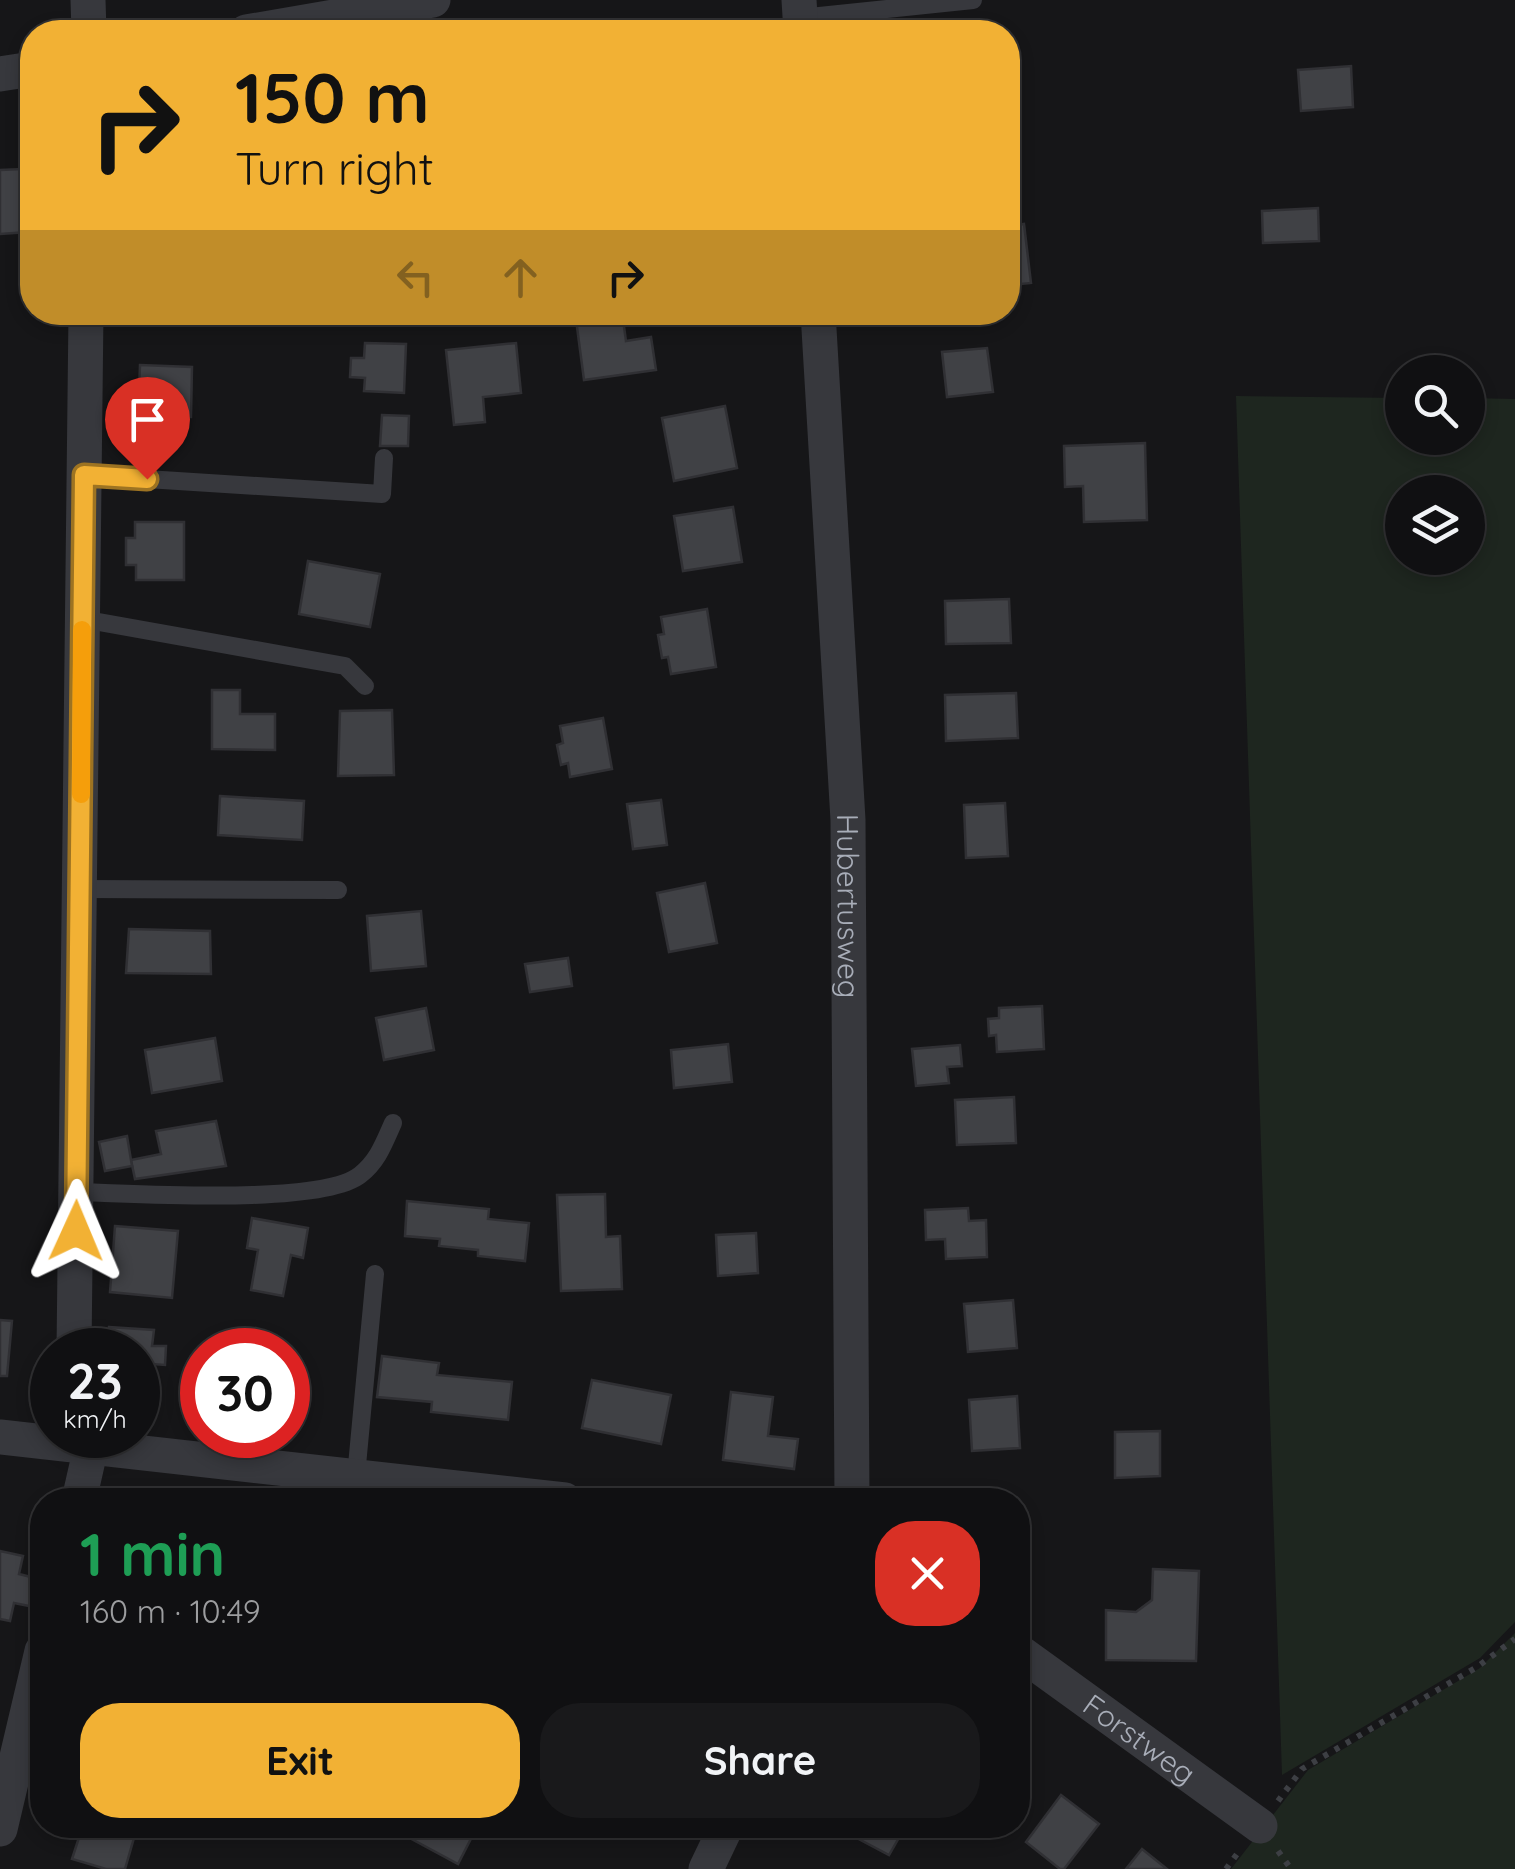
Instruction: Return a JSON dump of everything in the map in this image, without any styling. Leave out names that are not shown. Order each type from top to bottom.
[{"type":"street","points":[[316,20],[433,0]]},
{"type":"street","points":[[74,1328],[86,325]]},
{"type":"street","name":"Hubertusweg","points":[[819,325],[848,820],[852,1488]]},
{"type":"street","points":[[0,1438],[30,1439]]},
{"type":"street","points":[[160,1451],[461,1488]]},
{"type":"street","points":[[82,1488],[89,1458]]},
{"type":"street","name":"Forstweg","points":[[1030,1661],[1260,1826]]},
{"type":"street","points":[[0,1829],[30,1702]]},
{"type":"street","points":[[706,1869],[720,1838]]},
{"type":"lane","points":[[800,17],[973,0]]},
{"type":"lane","points":[[84,475],[382,494],[384,458]]},
{"type":"lane","points":[[82,619],[344,666],[365,686]]},
{"type":"lane","points":[[80,889],[338,890]]},
{"type":"lane","points":[[76,1192],[246,1195],[316,1190],[358,1178],[378,1158],[393,1123]]},
{"type":"lane","points":[[356,1476],[375,1274]]},
{"type":"path","points":[[1260,1826],[1302,1769],[1477,1667],[1515,1639]]},
{"type":"shaded area","points":[[1236,396],[1385,398],[1385,455],[1485,455],[1485,398],[1515,399],[1515,1622],[1480,1658],[1282,1775]]},
{"type":"shaded area","points":[[1515,1633],[1515,1869],[1231,1869],[1308,1770],[1480,1668]]},
{"type":"building","points":[[1351,66],[1353,107],[1301,111],[1298,70]]},
{"type":"building","points":[[20,169],[20,233],[0,234],[0,170]]},
{"type":"building","points":[[1318,208],[1319,241],[1263,243],[1262,211]]},
{"type":"building","points":[[1020,224],[1024,224],[1031,283],[1020,284]]},
{"type":"building","points":[[577,325],[624,325],[626,341],[651,337],[656,370],[584,380]]},
{"type":"building","points":[[365,343],[406,344],[404,393],[364,391],[365,378],[350,377],[351,358],[364,358]]},
{"type":"building","points":[[516,343],[521,393],[483,397],[485,422],[454,425],[446,350]]},
{"type":"building","points":[[987,348],[993,392],[947,397],[942,352]]},
{"type":"building","points":[[140,365],[192,367],[191,417],[138,415]]},
{"type":"building","points":[[725,406],[737,468],[674,481],[662,418]]},
{"type":"building","points":[[382,415],[409,416],[408,446],[380,446]]},
{"type":"building","points":[[1145,443],[1147,520],[1084,522],[1083,486],[1065,487],[1064,446]]},
{"type":"building","points":[[733,507],[742,562],[683,571],[674,516]]},
{"type":"building","points":[[135,522],[184,522],[184,580],[136,580],[136,565],[126,565],[126,538],[135,538]]},
{"type":"building","points":[[308,561],[380,574],[370,627],[299,614]]},
{"type":"building","points":[[1009,599],[1011,643],[946,644],[945,601]]},
{"type":"building","points":[[707,609],[716,667],[671,674],[668,657],[662,658],[658,635],[664,634],[661,617]]},
{"type":"building","points":[[212,690],[240,690],[240,714],[275,714],[275,750],[212,749]]},
{"type":"building","points":[[1016,693],[1018,738],[946,741],[945,695]]},
{"type":"building","points":[[392,710],[394,775],[338,776],[340,711]]},
{"type":"building","points":[[603,718],[612,769],[570,777],[568,763],[561,765],[557,745],[563,743],[560,726]]},
{"type":"building","points":[[220,796],[304,801],[302,840],[218,835]]},
{"type":"building","points":[[661,800],[667,845],[633,849],[627,804]]},
{"type":"building","points":[[1005,803],[1008,856],[966,858],[964,805]]},
{"type":"building","points":[[705,883],[717,943],[669,952],[657,893]]},
{"type":"building","points":[[421,911],[426,966],[371,971],[367,916]]},
{"type":"building","points":[[129,929],[210,931],[211,974],[126,973]]},
{"type":"building","points":[[568,958],[572,986],[530,992],[525,964]]},
{"type":"building","points":[[1042,1006],[1044,1049],[997,1052],[996,1035],[989,1036],[988,1019],[999,1018],[999,1008]]},
{"type":"building","points":[[426,1008],[434,1050],[384,1060],[376,1018]]},
{"type":"building","points":[[215,1038],[222,1081],[152,1093],[145,1050]]},
{"type":"building","points":[[728,1044],[732,1082],[674,1088],[671,1050]]},
{"type":"building","points":[[960,1045],[962,1066],[947,1067],[949,1083],[916,1086],[912,1049]]},
{"type":"building","points":[[1014,1097],[1016,1143],[957,1145],[955,1100]]},
{"type":"building","points":[[216,1121],[226,1166],[135,1179],[131,1160],[161,1154],[156,1131]]},
{"type":"building","points":[[127,1136],[132,1166],[105,1171],[99,1142]]},
{"type":"building","points":[[605,1194],[606,1237],[620,1236],[622,1289],[561,1291],[557,1195]]},
{"type":"building","points":[[407,1201],[489,1209],[488,1219],[529,1223],[525,1261],[478,1256],[478,1250],[439,1246],[440,1239],[405,1236]]},
{"type":"building","points":[[968,1208],[969,1221],[986,1220],[987,1257],[946,1259],[945,1239],[926,1240],[925,1210]]},
{"type":"building","points":[[252,1218],[308,1228],[303,1258],[291,1255],[283,1296],[251,1290],[258,1250],[247,1248]]},
{"type":"building","points":[[115,1226],[178,1231],[172,1298],[110,1292]]},
{"type":"building","points":[[756,1233],[758,1273],[718,1276],[716,1235]]},
{"type":"building","points":[[1013,1300],[1017,1348],[968,1352],[964,1304]]},
{"type":"building","points":[[0,1320],[12,1321],[7,1376],[0,1376]]},
{"type":"building","points":[[160,1346],[166,1346],[165,1365],[160,1365]]},
{"type":"building","points":[[382,1356],[439,1363],[437,1375],[512,1382],[508,1420],[431,1412],[432,1402],[377,1397]]},
{"type":"building","points":[[592,1380],[671,1395],[661,1444],[582,1428]]},
{"type":"building","points":[[731,1392],[773,1397],[768,1436],[798,1439],[794,1469],[723,1460]]},
{"type":"building","points":[[1017,1396],[1020,1448],[972,1451],[969,1400]]},
{"type":"building","points":[[1160,1431],[1160,1476],[1115,1478],[1115,1432]]},
{"type":"building","points":[[0,1551],[23,1556],[19,1574],[30,1577],[30,1601],[29,1606],[14,1603],[10,1621],[0,1619]]},
{"type":"building","points":[[1153,1569],[1199,1571],[1196,1661],[1106,1660],[1106,1610],[1136,1612],[1152,1600]]},
{"type":"building","points":[[1061,1795],[1099,1824],[1064,1869],[1026,1842]]},
{"type":"building","points":[[79,1838],[134,1838],[125,1869],[106,1869],[72,1859]]},
{"type":"building","points":[[410,1838],[471,1838],[458,1864]]},
{"type":"building","points":[[857,1838],[899,1838],[889,1855]]},
{"type":"building","points":[[1142,1849],[1167,1869],[1126,1869]]},
{"type":"slow traffic","points":[[81,794],[82,630]]},
{"type":"route","points":[[76,1231],[84,475],[147,479]]}]
